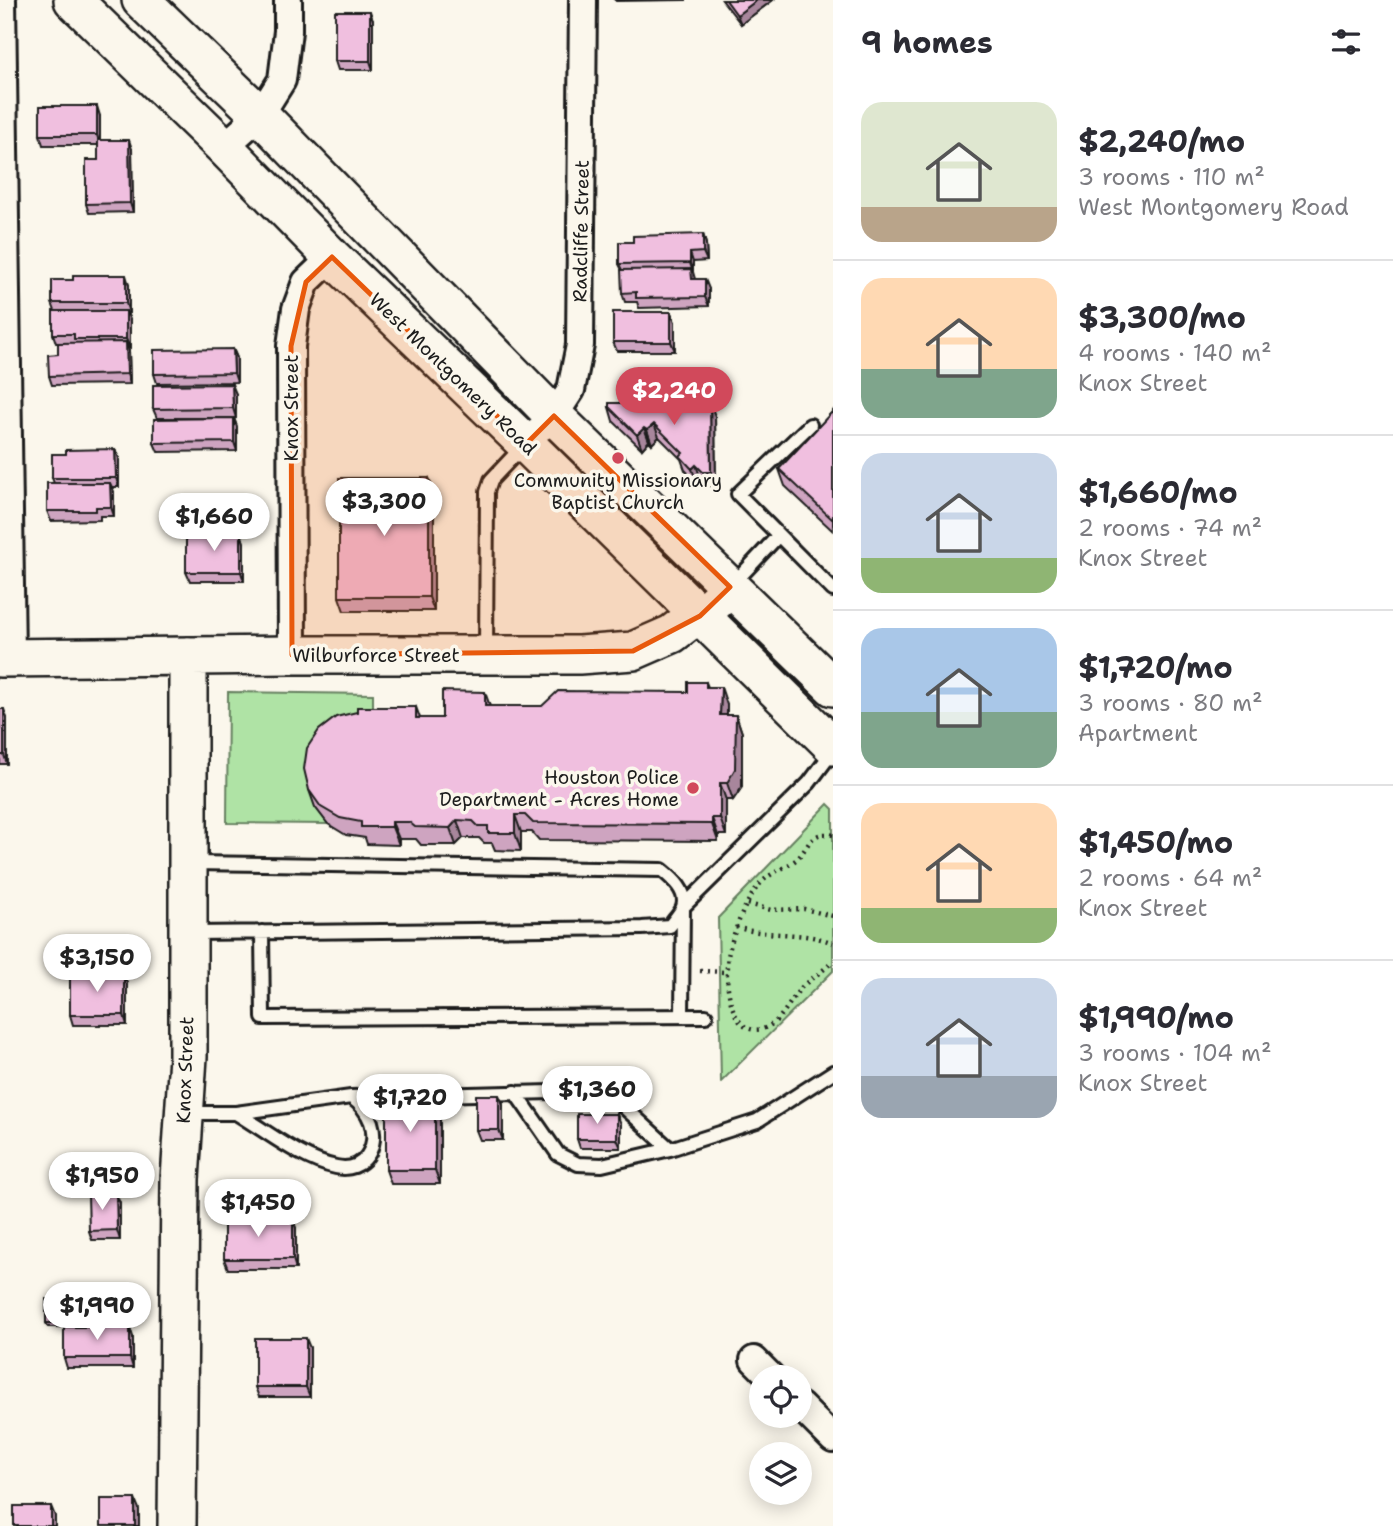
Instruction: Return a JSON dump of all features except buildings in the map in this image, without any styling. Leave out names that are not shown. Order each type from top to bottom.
[{"type":"main road","name":"West Montgomery Road","points":[[73,0],[833,749]]},
{"type":"main road","name":"West Montgomery Road","points":[[141,0],[260,115],[554,416],[833,687]]},
{"type":"main road","name":"Wilburforce Street","points":[[5,658],[579,655],[633,651],[672,634],[700,616],[730,587]]},
{"type":"main road","name":"Knox Street","points":[[177,1526],[180,1180],[188,1057],[188,656]]},
{"type":"street","points":[[224,147],[260,115],[282,80],[288,31],[288,0]]},
{"type":"street","name":"Radcliffe Street","points":[[526,444],[554,416],[571,390],[580,345],[583,0]]},
{"type":"street","points":[[5,658],[7,5]]},
{"type":"street","name":"Knox Street","points":[[292,655],[291,346],[296,309],[306,282],[332,257]]},
{"type":"street","points":[[812,1418],[833,1439]]},
{"type":"lane","points":[[810,425],[738,494],[833,590]]},
{"type":"lane","points":[[486,655],[487,492],[491,480],[526,444]]},
{"type":"lane","points":[[730,587],[778,536]]},
{"type":"lane","points":[[188,933],[670,926],[683,907],[809,783],[833,749]]},
{"type":"lane","points":[[188,863],[662,870],[683,892],[681,1016]]},
{"type":"lane","points":[[262,932],[263,1018],[706,1016]]},
{"type":"lane","points":[[515,1092],[558,1154],[578,1164],[602,1165],[670,1149],[757,1121],[833,1072]]},
{"type":"lane","points":[[184,1113],[236,1112],[351,1097],[594,1091],[612,1096],[670,1149]]},
{"type":"lane","points":[[236,1112],[300,1152],[323,1163],[351,1168],[360,1165],[367,1158],[372,1136],[372,1125],[365,1110],[351,1097]]},
{"type":"path","points":[[833,835],[816,835],[792,863],[761,883],[748,904],[736,927],[728,956],[727,972],[733,1011],[741,1024],[751,1029],[764,1029],[786,1009],[801,988],[833,961]]},
{"type":"path","points":[[748,904],[771,910],[804,909],[833,916]]},
{"type":"path","points":[[736,927],[764,934],[805,935],[833,943]]},
{"type":"path","points":[[682,971],[727,972]]},
{"type":"highlighted area","points":[[332,257],[526,444],[554,416],[730,587],[700,616],[633,651],[292,655],[291,346],[306,282]]},
{"type":"green space","points":[[228,692],[373,694],[373,724],[315,807],[328,824],[227,823]]},
{"type":"green space","points":[[828,804],[833,809],[833,971],[721,1082],[718,918]]},
{"type":"place","name":"Community Missionary Baptist Church","points":[[618,458]]},
{"type":"place","name":"Houston Police Department - Acres Home","points":[[693,788]]}]
